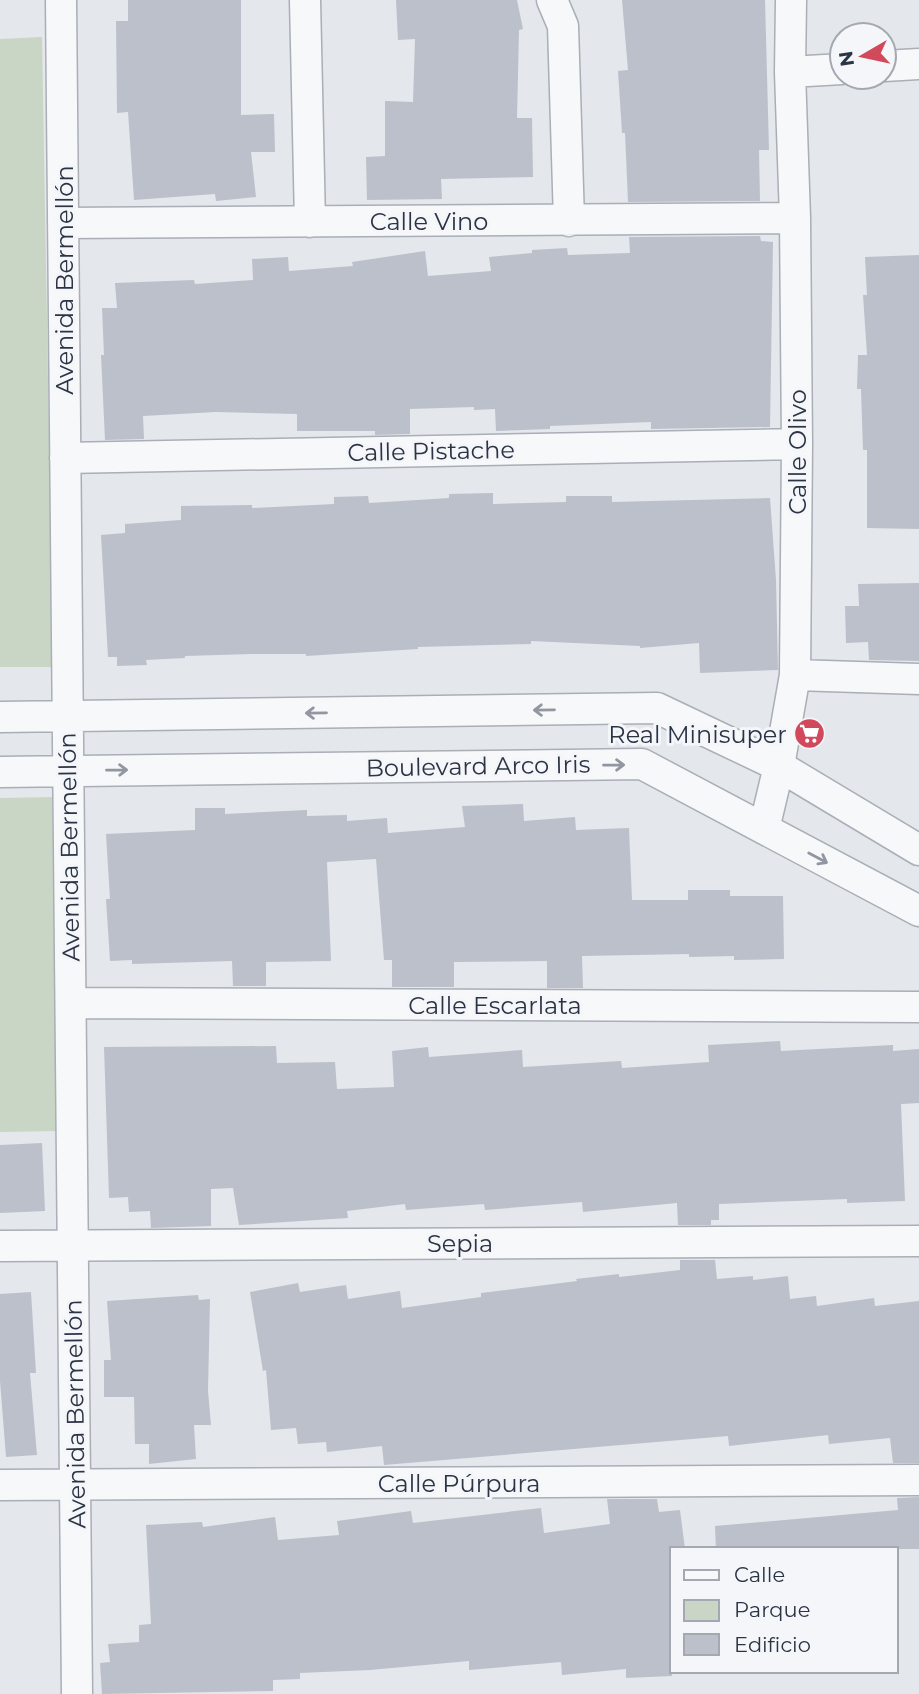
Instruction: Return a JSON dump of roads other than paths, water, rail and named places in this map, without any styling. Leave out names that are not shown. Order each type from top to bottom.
[{"type":"street","name":"Avenida Bermellón","points":[[61,0],[77,1694]]},
{"type":"street","points":[[305,0],[310,222]]},
{"type":"street","points":[[552,0],[563,26],[569,221]]},
{"type":"street","name":"Calle Olivo","points":[[764,829],[779,766],[795,675],[797,444],[791,0]]},
{"type":"street","points":[[898,65],[919,64]]},
{"type":"street","points":[[790,72],[828,70]]},
{"type":"street","name":"Calle Vino","points":[[64,223],[795,219]]},
{"type":"street","name":"Calle Pistache","points":[[65,458],[797,444]]},
{"type":"street","points":[[795,675],[919,679]]},
{"type":"street","points":[[0,717],[657,708],[779,766],[919,850]]},
{"type":"street","name":"Boulevard Arco Iris","points":[[0,772],[642,764],[919,911]]},
{"type":"street","name":"Calle Escarlata","points":[[71,1003],[919,1007]]},
{"type":"street","name":"Sepia","points":[[0,1246],[919,1241]]},
{"type":"street","name":"Calle Púrpura","points":[[0,1485],[919,1480]]},
{"type":"place","name":"Real Minisuper","points":[[810,734]]}]
